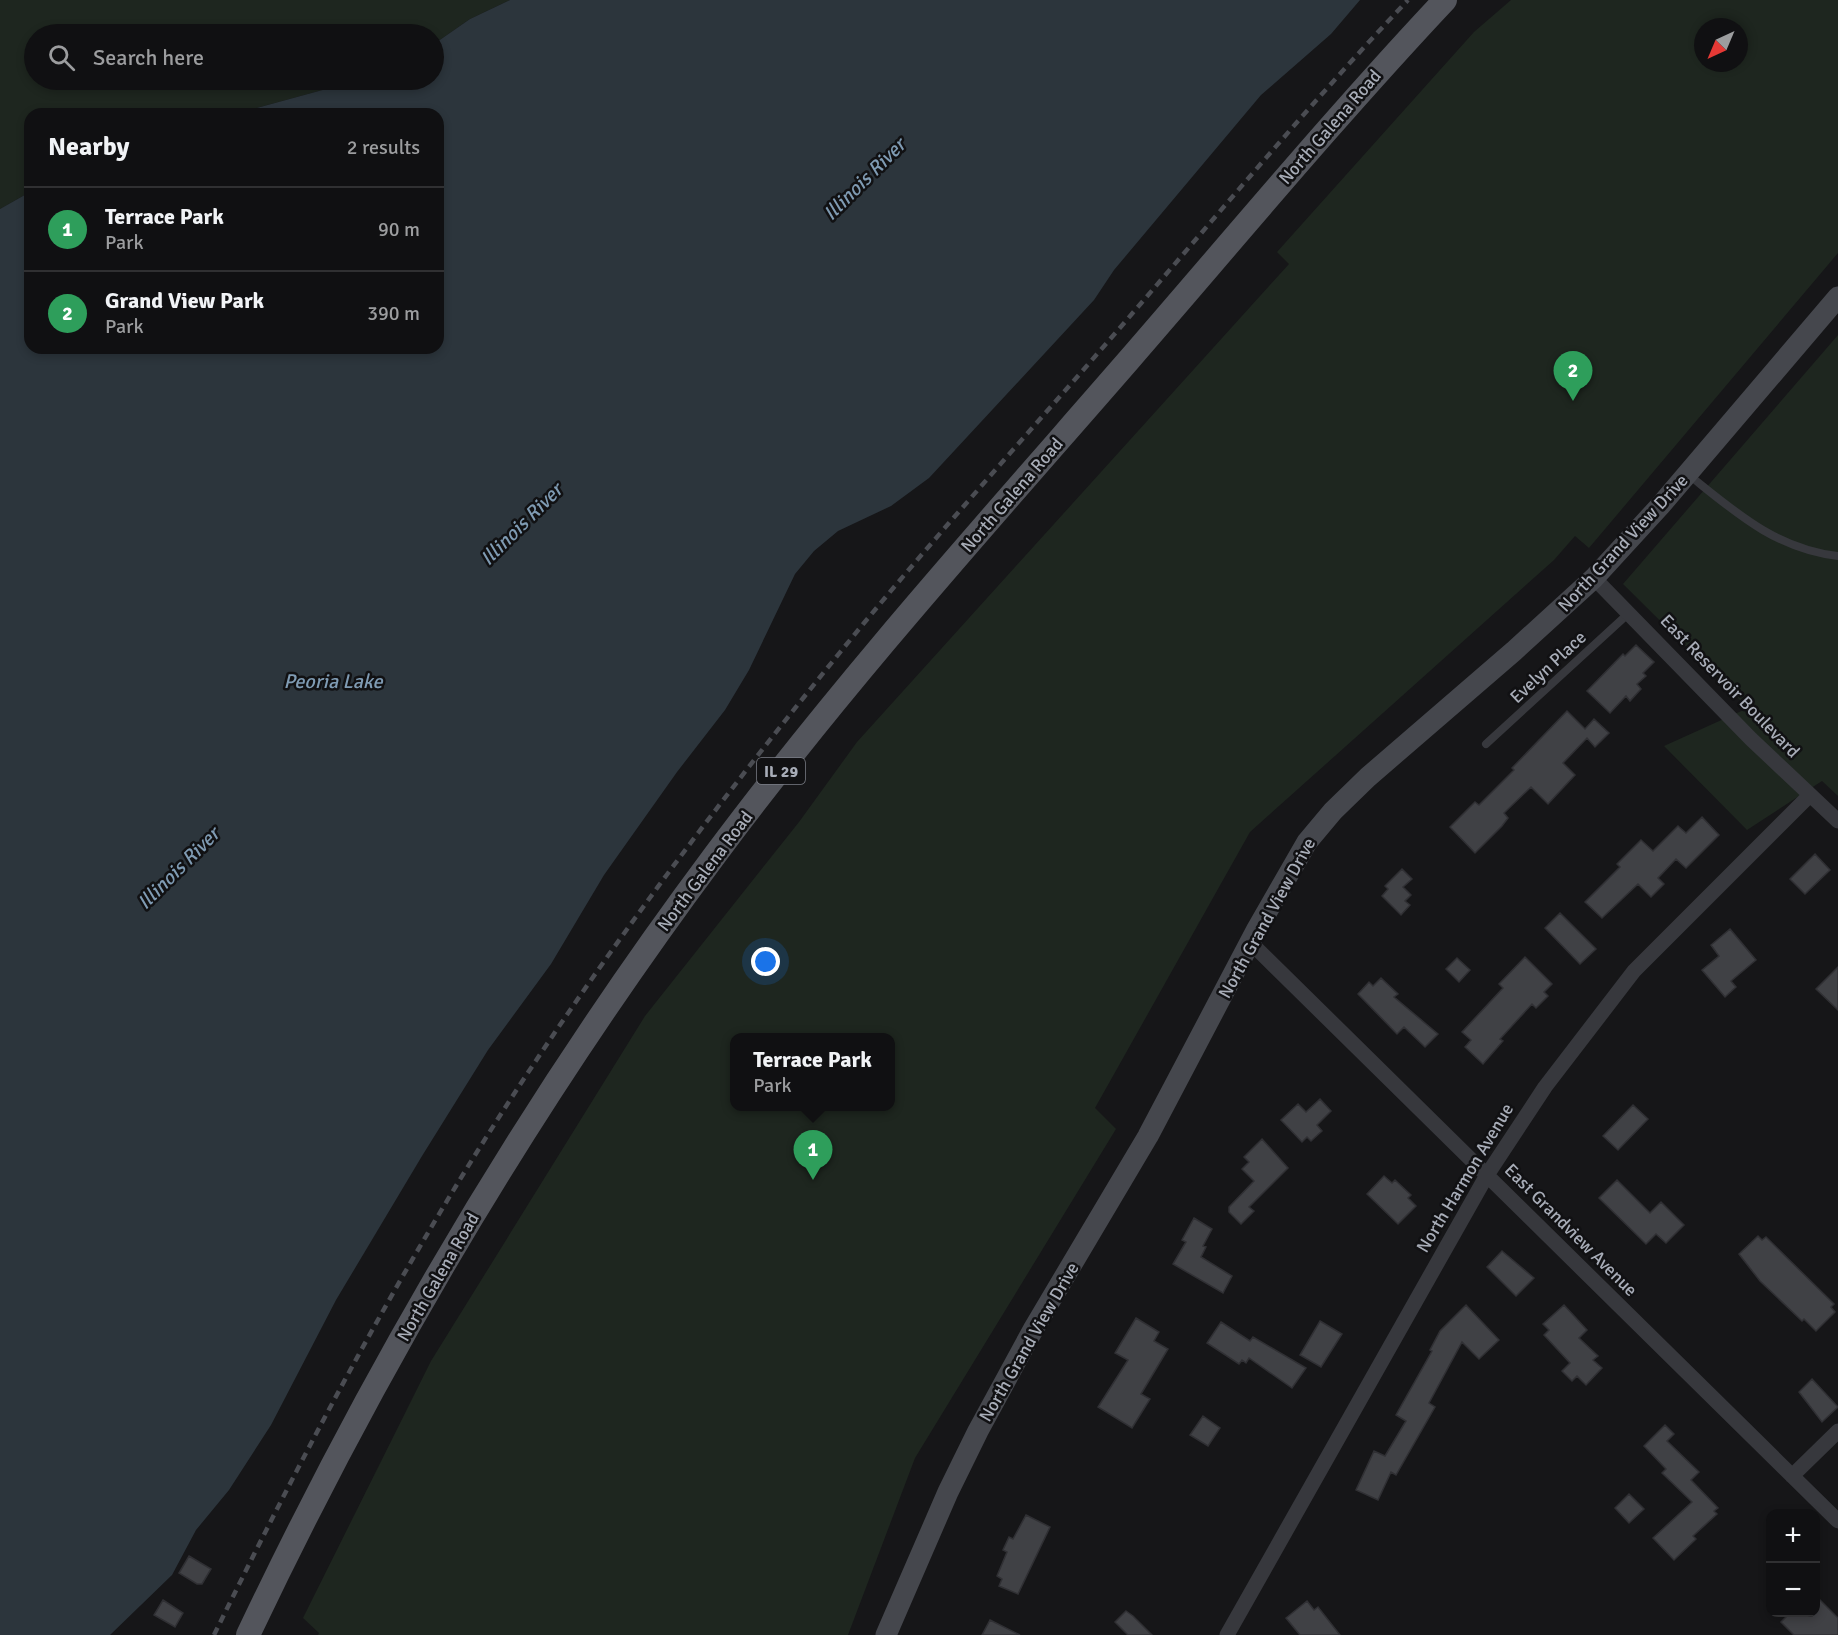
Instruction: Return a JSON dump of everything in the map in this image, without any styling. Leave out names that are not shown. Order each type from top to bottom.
[{"type":"main road","name":"North Galena Road","points":[[248,1635],[411,1320],[474,1214],[586,1038],[714,857],[808,737],[930,589],[1345,109],[1445,0]]},
{"type":"street","name":"North Grand View Drive","points":[[886,1635],[972,1441],[1034,1328],[1148,1136],[1298,856],[1333,811],[1594,578],[1688,474],[1838,297]]},
{"type":"street","name":"East Reservoir Boulevard","points":[[1594,578],[1630,612],[1751,739],[1838,821]]},
{"type":"street","name":"North Harmon Avenue","points":[[1228,1635],[1487,1175],[1545,1087],[1634,971],[1810,795]]},
{"type":"street","name":"East Grandview Avenue","points":[[1250,942],[1838,1521]]},
{"type":"street","points":[[1792,1476],[1838,1431]]},
{"type":"lane","points":[[1688,474],[1749,524],[1790,544],[1838,556]]},
{"type":"lane","name":"Evelyn Place","points":[[1486,744],[1630,612]]},
{"type":"shaded area","points":[[0,0],[510,0],[470,19],[444,37],[444,24],[24,24],[24,90],[323,90],[257,108],[24,108],[24,195],[0,209]]},
{"type":"shaded area","points":[[1511,0],[1838,0],[1838,253],[1589,548],[1575,536],[1554,560],[1250,832],[1095,1108],[1116,1129],[915,1458],[848,1635],[318,1635],[319,1633],[303,1618],[431,1361],[645,1016],[799,822],[857,742],[1289,264],[1277,252],[1474,32]]},
{"type":"shaded area","points":[[1838,335],[1838,796],[1822,781],[1747,830],[1664,746],[1748,708],[1623,584]]},
{"type":"water","name":"Peoria Lake","points":[[510,0],[1360,0],[1331,34],[1261,95],[1114,270],[1094,300],[929,478],[891,506],[838,531],[814,551],[795,574],[749,670],[725,710],[677,772],[604,875],[551,964],[488,1050],[336,1300],[271,1425],[229,1490],[196,1530],[172,1575],[110,1635],[0,1635],[0,209],[24,195],[24,354],[444,354],[444,108],[257,108],[323,90],[444,90],[444,37],[470,19]]},
{"type":"building","points":[[1636,645],[1654,662],[1643,673],[1646,676],[1637,684],[1641,689],[1630,701],[1626,696],[1610,713],[1587,691],[1623,654],[1625,656]]},
{"type":"building","points":[[1567,711],[1585,729],[1594,719],[1609,733],[1595,747],[1587,738],[1563,763],[1575,775],[1548,804],[1531,787],[1504,813],[1508,818],[1475,853],[1450,827],[1475,802],[1479,805]]},
{"type":"building","points":[[1702,817],[1719,835],[1686,868],[1676,859],[1658,878],[1664,884],[1651,897],[1638,884],[1602,918],[1585,902],[1620,867],[1617,864],[1641,840],[1653,851],[1678,826],[1686,833]]},
{"type":"building","points":[[1815,854],[1830,870],[1805,894],[1790,879]]},
{"type":"building","points":[[1402,869],[1412,879],[1403,887],[1411,895],[1405,901],[1410,905],[1401,915],[1382,896],[1388,889],[1385,886]]},
{"type":"building","points":[[1560,913],[1596,949],[1580,964],[1545,928]]},
{"type":"building","points":[[1730,929],[1756,960],[1731,981],[1736,987],[1725,997],[1702,970],[1719,956],[1711,945]]},
{"type":"building","points":[[1525,957],[1552,984],[1544,992],[1548,996],[1536,1008],[1532,1004],[1500,1039],[1503,1041],[1483,1064],[1465,1047],[1471,1040],[1462,1032],[1503,988],[1499,984]]},
{"type":"building","points":[[1457,958],[1470,970],[1459,982],[1446,969]]},
{"type":"building","points":[[1838,967],[1838,1010],[1816,989]]},
{"type":"building","points":[[1381,978],[1398,994],[1394,997],[1438,1034],[1425,1047],[1404,1027],[1397,1034],[1358,994],[1369,982],[1373,986]]},
{"type":"building","points":[[1320,1099],[1331,1111],[1317,1125],[1322,1131],[1311,1141],[1307,1137],[1302,1142],[1281,1120],[1298,1104],[1306,1112]]},
{"type":"building","points":[[1633,1105],[1648,1119],[1618,1150],[1603,1136]]},
{"type":"building","points":[[1262,1139],[1288,1168],[1249,1207],[1254,1211],[1241,1224],[1229,1212],[1229,1207],[1254,1181],[1242,1169],[1249,1162],[1244,1157]]},
{"type":"building","points":[[1384,1176],[1392,1183],[1395,1180],[1411,1195],[1408,1198],[1416,1206],[1398,1224],[1367,1194]]},
{"type":"building","points":[[1617,1180],[1650,1213],[1661,1202],[1684,1225],[1666,1243],[1656,1234],[1646,1244],[1599,1198]]},
{"type":"building","points":[[1194,1218],[1212,1229],[1203,1246],[1206,1247],[1201,1257],[1232,1276],[1223,1293],[1173,1264],[1186,1242],[1182,1240]]},
{"type":"building","points":[[1758,1236],[1762,1240],[1766,1237],[1834,1304],[1831,1307],[1835,1312],[1816,1331],[1804,1319],[1802,1321],[1760,1281],[1739,1254]]},
{"type":"building","points":[[1502,1251],[1534,1278],[1516,1296],[1487,1267]]},
{"type":"building","points":[[1466,1305],[1499,1340],[1479,1359],[1462,1342],[1429,1403],[1435,1407],[1396,1475],[1391,1472],[1378,1500],[1356,1490],[1374,1451],[1385,1456],[1406,1421],[1396,1415],[1432,1351],[1430,1350],[1440,1331]]},
{"type":"building","points":[[1564,1305],[1587,1330],[1579,1338],[1598,1356],[1593,1360],[1602,1368],[1586,1385],[1577,1376],[1572,1381],[1562,1371],[1570,1363],[1544,1335],[1549,1330],[1543,1324]]},
{"type":"building","points":[[1136,1318],[1159,1332],[1154,1341],[1168,1349],[1141,1394],[1150,1399],[1132,1428],[1098,1407],[1128,1360],[1115,1353]]},
{"type":"building","points":[[1320,1321],[1342,1334],[1321,1367],[1300,1355]]},
{"type":"building","points":[[1221,1322],[1250,1341],[1253,1337],[1306,1368],[1292,1388],[1249,1358],[1246,1363],[1242,1360],[1239,1364],[1207,1343]]},
{"type":"building","points":[[1812,1379],[1838,1407],[1822,1422],[1799,1392]]},
{"type":"building","points":[[1203,1416],[1220,1428],[1208,1446],[1190,1435]]},
{"type":"building","points":[[1665,1425],[1674,1434],[1667,1441],[1699,1472],[1691,1480],[1718,1508],[1714,1511],[1717,1514],[1693,1536],[1696,1539],[1674,1560],[1653,1538],[1692,1502],[1662,1473],[1666,1469],[1644,1446]]},
{"type":"building","points":[[1629,1494],[1644,1509],[1629,1523],[1615,1508]]},
{"type":"building","points":[[1026,1515],[1050,1527],[1018,1594],[999,1586],[1002,1579],[997,1576],[1007,1552],[1003,1550],[1009,1537],[1013,1539]]},
{"type":"building","points":[[189,1556],[211,1569],[202,1584],[197,1584],[179,1573]]},
{"type":"building","points":[[163,1600],[183,1613],[175,1627],[154,1615]]},
{"type":"building","points":[[1820,1600],[1838,1618],[1838,1635],[1794,1635],[1781,1622],[1786,1617],[1820,1617]]},
{"type":"building","points":[[1307,1601],[1314,1610],[1318,1607],[1340,1635],[1300,1635],[1286,1618]]},
{"type":"building","points":[[1126,1611],[1152,1635],[1128,1635],[1115,1622]]},
{"type":"building","points":[[990,1620],[1020,1635],[982,1635]]},
{"type":"railway","points":[[214,1635],[273,1516],[399,1282],[512,1097],[656,889],[759,754],[893,588],[1292,128],[1408,0]]},
{"type":"place","name":"Grand View Park","points":[[1573,401]]},
{"type":"place","name":"Terrace Park","points":[[813,1180]]},
{"type":"water label","name":"Illinois River","points":[[864,179]]},
{"type":"water label","name":"Illinois River","points":[[521,524]]},
{"type":"water label","name":"Illinois River","points":[[178,868]]}]
